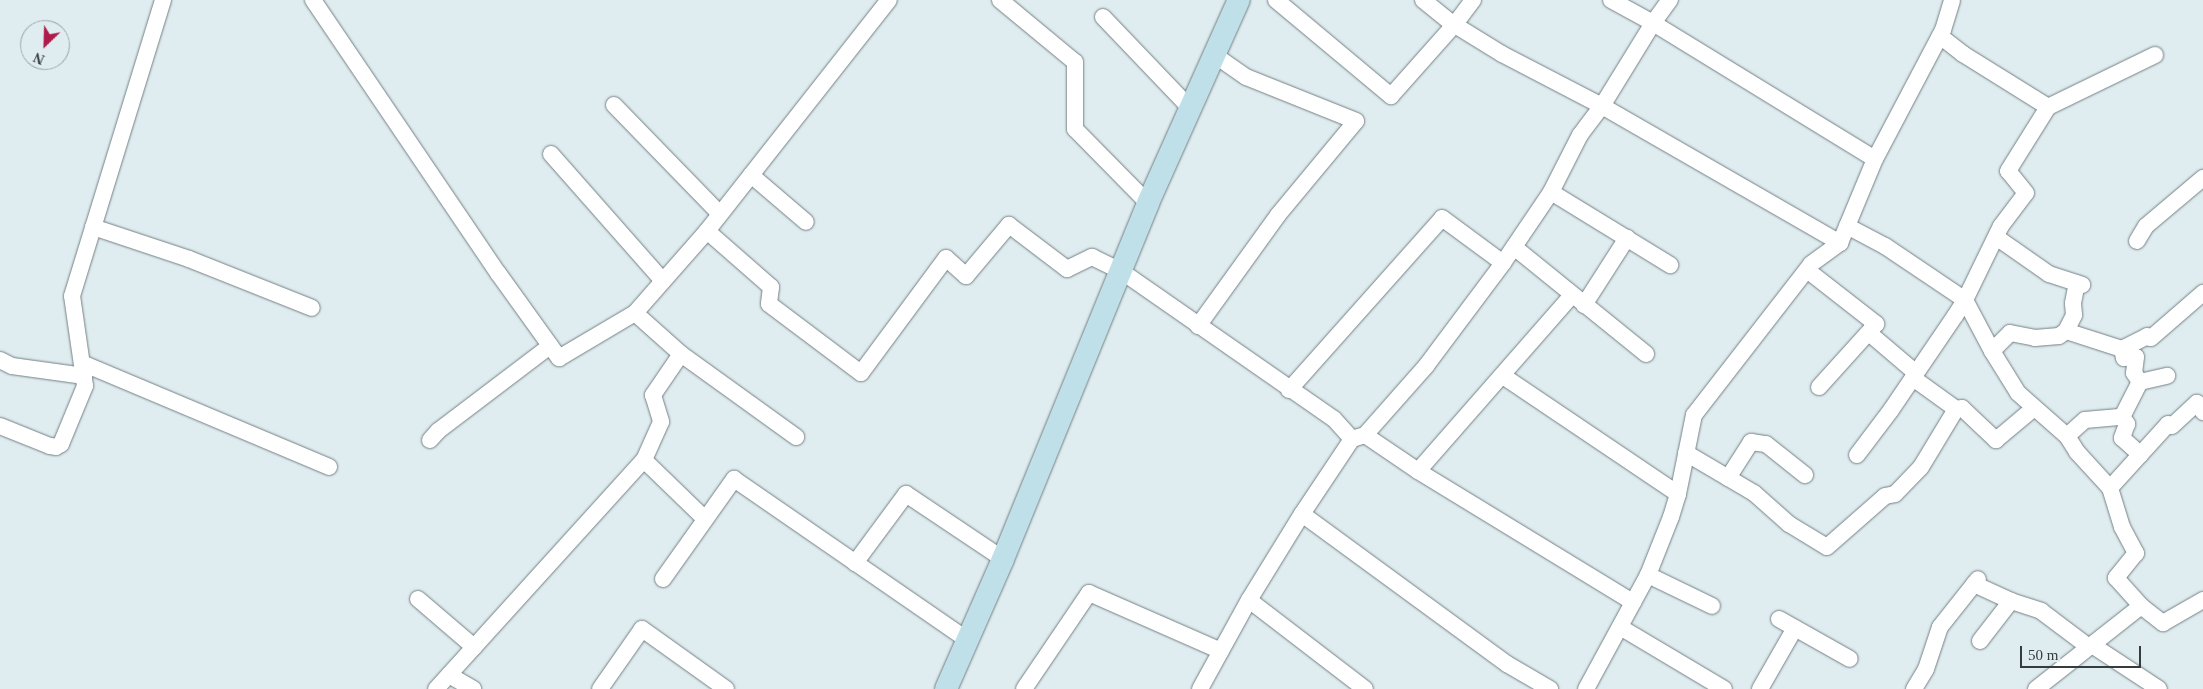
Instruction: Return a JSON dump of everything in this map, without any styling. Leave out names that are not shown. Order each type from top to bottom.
[{"type":"street","points":[[0,426],[56,447],[61,444],[85,386],[72,296],[163,0]]},
{"type":"street","points":[[313,0],[498,273],[559,358],[635,313],[707,231],[889,0]]},
{"type":"street","points":[[1000,0],[1075,62],[1075,129],[1148,203]]},
{"type":"street","points":[[946,689],[1003,559],[1148,203],[1239,0]]},
{"type":"street","points":[[1276,0],[1391,96],[1455,24],[1473,0]]},
{"type":"street","points":[[1424,0],[1455,24],[1502,54],[1602,106],[1840,243]]},
{"type":"street","points":[[1611,0],[1653,22],[1875,159]]},
{"type":"street","points":[[1200,689],[1249,600],[1302,514],[1359,437],[1426,366],[1503,264],[1551,192],[1580,135],[1602,106],[1653,22],[1670,0]]},
{"type":"street","points":[[1586,689],[1648,575],[1678,494],[1694,415],[1807,270],[1840,243],[1875,159],[1940,36],[1952,0]]},
{"type":"street","points":[[1103,17],[1190,109]]},
{"type":"street","points":[[1940,36],[1963,54],[2048,107]]},
{"type":"street","points":[[1198,326],[1278,215],[1356,121],[1246,77],[1215,55]]},
{"type":"street","points":[[1857,455],[1915,376],[1965,300],[2001,226],[2026,193],[2008,171],[2048,107],[2156,55]]},
{"type":"street","points":[[614,105],[720,214]]},
{"type":"street","points":[[551,154],[662,280]]},
{"type":"street","points":[[751,175],[806,222]]},
{"type":"street","points":[[2137,241],[2146,226],[2203,178]]},
{"type":"street","points":[[1551,192],[1670,265]]},
{"type":"street","points":[[1289,390],[1442,218],[1503,264]]},
{"type":"street","points":[[707,231],[771,287],[769,304],[861,373],[946,258],[966,276],[1009,224],[1067,268],[1092,257],[1121,270],[1289,390],[1359,437],[1633,602]]},
{"type":"street","points":[[1847,226],[1885,246],[1965,300],[1992,351],[2018,393],[2067,436],[2077,452],[2110,488],[2122,527],[2136,553],[2116,578],[2141,606],[2163,623],[2203,600]]},
{"type":"street","points":[[93,227],[189,259],[312,308]]},
{"type":"street","points":[[1992,351],[2010,333],[2035,338],[2058,336],[2066,331],[2074,315],[2072,303],[2080,284],[2049,274],[1996,237]]},
{"type":"street","points":[[1418,471],[1503,376],[1578,300],[1627,238]]},
{"type":"street","points":[[1514,247],[1646,354]]},
{"type":"street","points":[[1807,270],[1876,324],[1819,387]]},
{"type":"street","points":[[2066,331],[2122,349],[2147,336],[2150,338],[2203,293]]},
{"type":"street","points":[[635,313],[681,354],[796,437]]},
{"type":"street","points":[[1869,333],[1915,376],[1956,409],[1962,408],[1996,440],[2034,408]]},
{"type":"street","points":[[430,440],[438,431],[550,346]]},
{"type":"street","points":[[2122,349],[2124,358],[2136,357],[2134,373],[2140,382]]},
{"type":"street","points":[[436,689],[644,460],[661,422],[653,395],[681,354]]},
{"type":"street","points":[[0,360],[12,366],[83,369],[329,467]]},
{"type":"street","points":[[1503,376],[1678,494]]},
{"type":"street","points":[[2140,382],[2167,376]]},
{"type":"street","points":[[2122,417],[2140,382]]},
{"type":"street","points":[[2110,488],[2168,424],[2172,426],[2197,403],[2203,412]]},
{"type":"street","points":[[1686,453],[1754,493],[1789,524],[1827,548],[1886,496],[1895,494],[1921,467],[1956,409]]},
{"type":"street","points":[[2067,436],[2085,420],[2122,417]]},
{"type":"street","points":[[2122,417],[2128,424],[2122,438],[2141,455]]},
{"type":"street","points":[[1728,478],[1751,442],[1766,444],[1805,475]]},
{"type":"street","points":[[644,460],[704,518]]},
{"type":"street","points":[[663,579],[704,518],[734,479],[967,640]]},
{"type":"street","points":[[855,563],[906,494],[1003,559]]},
{"type":"street","points":[[1302,514],[1507,664],[1550,689]]},
{"type":"street","points":[[1648,575],[1712,606]]},
{"type":"street","points":[[1914,689],[1926,669],[1940,627],[1976,581],[2011,601],[2041,611],[2090,646],[2159,689]]},
{"type":"street","points":[[1024,689],[1089,592],[1221,651]]},
{"type":"street","points":[[418,599],[474,647]]},
{"type":"street","points":[[1249,600],[1365,689]]},
{"type":"street","points":[[1980,642],[2011,601]]},
{"type":"street","points":[[2037,689],[2141,606]]},
{"type":"street","points":[[1779,619],[1850,659]]},
{"type":"street","points":[[1620,627],[1724,689]]},
{"type":"street","points":[[1760,689],[1795,628]]},
{"type":"street","points":[[600,689],[642,629],[726,689]]},
{"type":"street","points":[[449,675],[473,689]]}]
